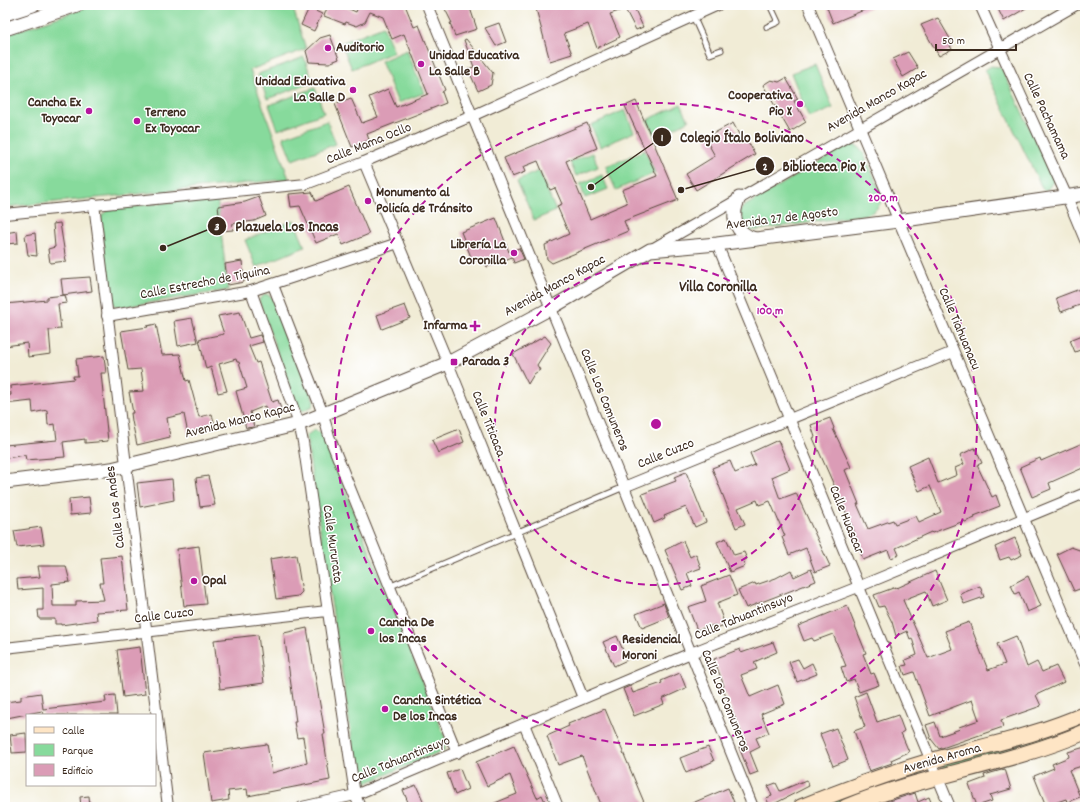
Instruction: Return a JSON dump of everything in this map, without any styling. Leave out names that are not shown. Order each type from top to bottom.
[{"type":"main road","name":"Avenida Aroma","points":[[801,807],[857,784],[931,761],[1026,737],[1085,714]]},
{"type":"main road","name":"Avenida Aroma","points":[[846,807],[872,797],[1031,752],[1085,732]]},
{"type":"street","points":[[5,14],[33,5]]},
{"type":"street","points":[[5,30],[77,5]]},
{"type":"street","name":"Calle Los Comuneros","points":[[427,5],[624,486],[753,807]]},
{"type":"street","name":"Calle Mama Ocllo","points":[[5,214],[306,184],[364,162],[472,116],[718,5]]},
{"type":"street","name":"Calle Tiahuanacu","points":[[808,5],[1085,664]]},
{"type":"street","name":"Calle Pachamama","points":[[980,5],[1085,240]]},
{"type":"street","name":"Avenida Manco Kapac","points":[[5,482],[125,466],[299,424],[448,363],[551,308],[739,198],[1076,5]]},
{"type":"street","name":"Calle Titicaca","points":[[364,162],[448,363],[583,698]]},
{"type":"street","name":"Avenida 27 de Agosto","points":[[650,250],[717,244],[898,221],[1085,194]]},
{"type":"street","points":[[739,198],[735,206],[734,215],[736,223],[747,237],[755,239]]},
{"type":"street","name":"Calle Los Andes","points":[[94,204],[168,807]]},
{"type":"street","name":"Calle Estrecho de Tiquina","points":[[107,316],[251,291],[398,243]]},
{"type":"street","name":"Calle Huascar","points":[[717,244],[950,807]]},
{"type":"street","name":"Calle Mururata","points":[[273,285],[323,414],[329,436],[391,586],[457,753]]},
{"type":"street","name":"Calle Mururata","points":[[251,291],[299,424],[355,795],[360,807]]},
{"type":"street","name":"Calle Cuzco","points":[[624,486],[953,352]]},
{"type":"street","name":"Calle Tahuantinsuyo","points":[[302,807],[355,795],[457,753],[583,698],[1024,519],[1085,492]]},
{"type":"street","name":"Calle Cuzco","points":[[5,648],[327,611]]},
{"type":"street","points":[[524,724],[558,807]]},
{"type":"lane","points":[[767,27],[778,22],[770,5]]},
{"type":"lane","points":[[693,16],[710,54],[721,50]]},
{"type":"lane","name":"Calle Cuzco","points":[[391,586],[624,486]]},
{"type":"green space","name":"Terreno Ex Toyocar","points":[[94,5],[292,5],[306,49],[250,70],[289,179],[5,207],[5,35]]},
{"type":"green space","points":[[383,26],[394,52],[352,69],[341,43]]},
{"type":"green space","points":[[407,50],[424,93],[398,103],[381,61]]},
{"type":"green space","points":[[304,57],[313,82],[267,99],[258,74]]},
{"type":"green space","points":[[815,64],[833,108],[809,118],[791,73]]},
{"type":"green space","points":[[991,66],[1002,69],[1054,180],[1048,189],[1043,190],[985,70]]},
{"type":"green space","points":[[315,88],[324,113],[278,130],[269,105]]},
{"type":"green space","points":[[681,104],[689,121],[655,137],[647,120]]},
{"type":"green space","points":[[625,110],[634,132],[600,147],[591,125]]},
{"type":"green space","points":[[327,121],[336,144],[292,160],[283,137]]},
{"type":"green space","points":[[853,145],[859,147],[863,152],[882,195],[878,207],[874,211],[863,215],[757,230],[750,230],[744,227],[738,213],[743,207],[843,148]]},
{"type":"green space","points":[[645,150],[655,173],[616,190],[606,167]]},
{"type":"green space","points":[[593,153],[598,167],[576,176],[570,162]]},
{"type":"green space","points":[[539,171],[556,211],[534,220],[517,180]]},
{"type":"green space","points":[[602,175],[608,189],[585,198],[580,184]]},
{"type":"green space","points":[[217,197],[228,290],[122,307],[115,306],[110,301],[101,221],[102,215],[109,209]]},
{"type":"green space","points":[[294,220],[305,247],[256,267],[245,240]]},
{"type":"green space","points":[[266,294],[272,297],[314,401],[313,406],[303,411],[296,405],[259,301],[260,298]]},
{"type":"green space","points":[[314,430],[322,433],[446,740],[444,750],[367,783],[362,783],[358,779],[306,436]]},
{"type":"green space","points":[[1085,720],[1085,726],[1036,744],[945,769],[942,765]]},
{"type":"green space","points":[[921,771],[923,775],[831,807],[817,807],[850,794]]},
{"type":"building","points":[[328,5],[340,5],[356,12],[358,7],[354,5],[405,5],[414,27],[419,25],[445,90],[442,92],[446,103],[367,134],[369,140],[352,147],[335,104],[351,98],[362,123],[378,117],[369,97],[388,89],[396,107],[428,94],[404,34],[392,39],[383,17],[370,12],[365,22],[357,26],[346,22],[345,24],[324,16]]},
{"type":"building","points":[[443,5],[469,5],[477,29],[455,36],[450,23],[452,23]]},
{"type":"building","points":[[535,5],[633,5],[643,27],[636,30],[625,9],[610,14],[620,37],[597,48],[588,24],[564,33],[572,54],[550,61]]},
{"type":"building","points":[[826,5],[876,5],[833,23]]},
{"type":"building","points":[[1005,5],[1031,5],[1004,21],[998,9]]},
{"type":"building","points":[[309,8],[322,14],[314,31],[301,25]]},
{"type":"building","points":[[938,18],[953,44],[950,46],[952,49],[939,56],[921,25]]},
{"type":"building","points":[[499,23],[506,42],[496,46],[485,28]]},
{"type":"building","points":[[330,35],[339,59],[329,63],[309,62],[306,51],[320,38]]},
{"type":"building","points":[[466,39],[493,73],[491,85],[478,91],[468,69],[474,67],[464,40]]},
{"type":"building","points":[[908,52],[918,68],[903,77],[893,59]]},
{"type":"building","points":[[786,78],[798,99],[794,101],[806,122],[790,132],[763,85],[771,80],[779,82]]},
{"type":"building","points":[[636,101],[678,200],[624,221],[628,231],[552,263],[547,259],[545,245],[569,234],[557,206],[562,204],[555,188],[550,190],[538,161],[523,167],[525,172],[512,177],[504,158],[587,123],[597,148],[566,161],[590,219],[627,203],[622,190],[657,176],[625,106]]},
{"type":"building","points":[[733,123],[743,142],[747,140],[755,154],[696,190],[686,174],[715,156],[705,138]]},
{"type":"building","points":[[349,187],[369,234],[343,245],[338,234],[316,243],[300,206],[291,207],[289,194],[312,192],[316,201]]},
{"type":"building","points":[[259,197],[266,216],[254,221],[232,224],[233,230],[221,231],[218,206],[245,202]]},
{"type":"building","points":[[496,218],[509,252],[519,248],[524,259],[514,263],[512,257],[487,267],[483,258],[473,262],[461,232]]},
{"type":"building","points":[[60,223],[66,261],[50,263],[48,249],[55,247],[53,224]]},
{"type":"building","points":[[17,231],[18,243],[5,244],[5,233]]},
{"type":"building","points":[[35,233],[37,256],[28,255],[25,235]]},
{"type":"building","points":[[242,261],[244,282],[228,285],[225,264]]},
{"type":"building","points":[[90,277],[92,291],[63,295],[61,279]]},
{"type":"building","points":[[1085,287],[1085,303],[1061,312],[1056,298]]},
{"type":"building","points":[[65,295],[67,303],[58,304],[61,329],[49,330],[51,354],[28,357],[27,343],[5,346],[5,304],[47,300],[47,297]]},
{"type":"building","points":[[405,305],[410,318],[382,329],[377,315]]},
{"type":"building","points":[[240,312],[249,338],[260,335],[263,342],[249,346],[256,363],[259,362],[272,402],[278,400],[281,409],[267,413],[265,406],[250,412],[254,427],[246,428],[236,391],[247,388],[239,362],[237,362],[236,359],[219,364],[227,391],[218,393],[211,367],[206,369],[199,339],[224,334],[218,316]]},
{"type":"building","points":[[192,318],[198,342],[178,346],[174,321]]},
{"type":"building","points":[[156,324],[162,355],[180,354],[186,381],[189,380],[199,417],[212,414],[215,426],[188,434],[184,414],[167,418],[170,437],[137,445],[132,421],[131,413],[133,413],[129,392],[144,391],[141,369],[128,370],[121,331],[148,327],[147,326]]},
{"type":"building","points":[[1085,334],[1085,348],[1075,352],[1070,340]]},
{"type":"building","points":[[545,336],[551,343],[537,365],[540,370],[534,374],[528,384],[513,354]]},
{"type":"building","points":[[104,356],[106,373],[101,373],[108,441],[85,443],[85,439],[63,442],[65,457],[26,460],[25,455],[7,458],[5,445],[57,440],[55,424],[48,425],[47,410],[33,413],[32,401],[5,404],[5,396],[11,395],[10,386],[74,379],[73,376],[78,376],[76,359]]},
{"type":"building","points":[[830,418],[834,428],[833,429],[851,467],[845,470],[868,529],[893,520],[895,524],[916,516],[919,522],[941,512],[930,486],[919,491],[908,466],[928,457],[938,483],[957,475],[955,468],[964,464],[960,455],[975,448],[982,463],[977,465],[992,497],[996,495],[1000,506],[974,516],[975,518],[932,533],[931,532],[896,548],[899,555],[891,558],[888,550],[863,560],[853,528],[813,438],[815,437],[811,425]]},
{"type":"building","points":[[459,429],[464,442],[438,453],[432,440]]},
{"type":"building","points":[[778,440],[790,469],[772,477],[780,499],[796,493],[830,566],[815,572],[806,548],[789,555],[782,537],[785,536],[770,501],[759,505],[757,500],[738,508],[745,524],[736,528],[712,468],[730,461],[735,473],[755,465],[750,453]]},
{"type":"building","points":[[1085,442],[1085,467],[1049,483],[1051,489],[1032,497],[1020,467],[1040,458],[1041,461]]},
{"type":"building","points":[[686,472],[706,522],[695,527],[686,507],[664,516],[665,518],[654,523],[642,494],[676,481],[674,477]]},
{"type":"building","points":[[208,476],[215,505],[200,507],[196,478]]},
{"type":"building","points":[[172,479],[174,500],[140,507],[137,483]]},
{"type":"building","points":[[89,497],[91,513],[70,515],[69,499]]},
{"type":"building","points":[[41,527],[44,544],[17,547],[14,531]]},
{"type":"building","points":[[726,538],[734,555],[744,552],[747,559],[743,561],[745,566],[730,572],[717,542]]},
{"type":"building","points":[[1015,538],[1022,555],[1011,560],[1009,557],[1000,560],[995,547]]},
{"type":"building","points":[[683,541],[690,557],[696,554],[701,568],[687,573],[692,586],[682,590],[665,550]]},
{"type":"building","points":[[199,546],[206,604],[184,606],[177,549]]},
{"type":"building","points":[[1071,547],[1085,552],[1085,587],[1074,591],[1057,554]]},
{"type":"building","points":[[296,555],[302,592],[298,596],[276,599],[270,559]]},
{"type":"building","points":[[122,556],[128,610],[96,612],[97,620],[61,625],[55,624],[55,619],[39,619],[38,610],[43,610],[43,588],[18,590],[17,579],[40,577],[38,566],[66,566],[70,582],[52,584],[53,606],[76,606],[76,601],[104,600],[100,583],[103,583],[100,558]]},
{"type":"building","points":[[811,569],[816,581],[746,608],[738,590],[755,583],[756,585],[776,578],[791,570],[794,577]]},
{"type":"building","points":[[935,571],[947,600],[932,606],[926,591],[903,600],[928,658],[952,649],[945,631],[969,622],[988,670],[1005,664],[997,644],[1016,636],[1027,667],[1037,662],[1042,672],[1056,666],[1064,682],[1036,695],[1041,706],[1001,720],[1003,727],[939,749],[931,739],[926,725],[935,722],[940,736],[979,720],[972,700],[930,716],[914,672],[905,675],[902,666],[907,665],[905,660],[917,655],[912,638],[910,639],[907,631],[896,636],[892,622],[884,606],[879,607],[874,595],[896,587],[897,588]]},
{"type":"building","points":[[729,575],[737,595],[717,603],[725,625],[716,628],[715,625],[697,630],[688,607],[706,601],[701,586]]},
{"type":"building","points":[[1028,576],[1041,606],[1027,612],[1019,592],[1015,594],[1011,585]]},
{"type":"building","points":[[980,586],[984,597],[964,604],[960,594]]},
{"type":"building","points":[[664,603],[669,617],[642,628],[636,614]]},
{"type":"building","points":[[847,606],[866,653],[863,654],[871,674],[874,673],[879,685],[859,692],[854,679],[846,682],[841,667],[846,666],[833,634],[814,641],[812,638],[804,641],[798,626]]},
{"type":"building","points":[[307,628],[325,734],[323,734],[330,780],[248,796],[247,789],[228,791],[229,800],[211,803],[204,753],[267,744],[272,773],[307,763],[303,737],[297,738],[294,722],[296,722],[284,633]]},
{"type":"building","points":[[258,635],[264,683],[220,689],[214,640]]},
{"type":"building","points":[[617,636],[627,660],[614,666],[603,642]]},
{"type":"building","points":[[773,642],[777,652],[754,662],[757,669],[741,675],[750,697],[778,685],[785,704],[761,714],[769,733],[756,738],[760,747],[750,752],[758,772],[750,775],[739,747],[746,744],[722,687],[724,686],[714,659],[740,649],[741,653]]},
{"type":"building","points":[[140,647],[145,694],[123,697],[117,650]]},
{"type":"building","points":[[798,659],[803,668],[812,663],[817,674],[797,682],[789,662]]},
{"type":"building","points":[[680,673],[686,688],[662,699],[664,704],[634,716],[623,689],[630,686],[633,693],[662,683],[661,681]]},
{"type":"building","points":[[866,692],[877,722],[898,715],[904,731],[901,733],[909,752],[891,760],[892,763],[869,771],[854,731],[865,727],[854,697]]},
{"type":"building","points":[[41,693],[43,709],[106,702],[105,696],[115,695],[117,714],[43,714],[42,711],[7,718],[5,702],[21,700],[21,696]]},
{"type":"building","points":[[605,709],[646,807],[602,807],[582,756],[558,765],[547,736],[569,726],[568,724]]},
{"type":"building","points":[[836,728],[848,760],[833,766],[820,734]]},
{"type":"building","points":[[26,733],[26,752],[12,753],[10,735]]},
{"type":"building","points":[[514,746],[537,798],[542,795],[546,804],[541,807],[485,807],[517,794],[510,775],[487,786],[476,762]]},
{"type":"building","points":[[708,747],[714,761],[686,773],[680,758]]},
{"type":"building","points":[[1085,747],[1085,765],[1069,770],[1080,797],[1067,802],[1066,799],[1046,806],[1034,776],[1054,768],[1052,764],[1069,757],[1068,752]]},
{"type":"building","points":[[460,769],[468,789],[455,795],[447,773]]},
{"type":"building","points":[[1005,769],[1011,789],[990,795],[992,801],[977,806],[969,784],[985,778],[984,775]]},
{"type":"building","points":[[806,780],[809,786],[770,806],[766,798],[772,796],[768,786],[776,783],[780,791]]},
{"type":"building","points":[[416,785],[426,807],[410,807],[403,790]]},
{"type":"building","points":[[728,788],[736,807],[683,807]]},
{"type":"building","points":[[915,793],[918,802],[929,797],[933,807],[877,807],[877,805]]},
{"type":"building","points":[[89,796],[90,807],[81,807],[80,797]]},
{"type":"place","name":"Auditorio","points":[[328,48]]},
{"type":"place","name":"Unidad Educativa La Salle B","points":[[421,64]]},
{"type":"place","name":"Unidad Educativa La Salle D","points":[[353,90]]},
{"type":"place","name":"Cooperativa Pio X","points":[[800,104]]},
{"type":"place","name":"Cancha Ex Toyocar","points":[[89,111]]},
{"type":"place","name":"Terreno Ex Toyocar","points":[[137,121]]},
{"type":"place","name":"Colegio Ítalo Boliviano","points":[[591,187]]},
{"type":"place","name":"Biblioteca Pio X","points":[[681,190]]},
{"type":"place","name":"Monumento al Policía de Tránsito","points":[[368,201]]},
{"type":"place","name":"Plazuela Los Incas","points":[[163,248]]},
{"type":"place","name":"Librería La Coronilla","points":[[514,253]]},
{"type":"place","name":"Infarma","points":[[475,326]]},
{"type":"place","name":"Parada 3","points":[[454,362]]},
{"type":"place","name":"Opal","points":[[194,581]]},
{"type":"place","name":"Cancha De los Incas","points":[[371,631]]},
{"type":"place","name":"Residencial Moroni","points":[[614,648]]},
{"type":"place","name":"Cancha Sintética De los Incas","points":[[385,709]]},
{"type":"district","name":"Villa Coronilla","points":[[718,288]]}]
